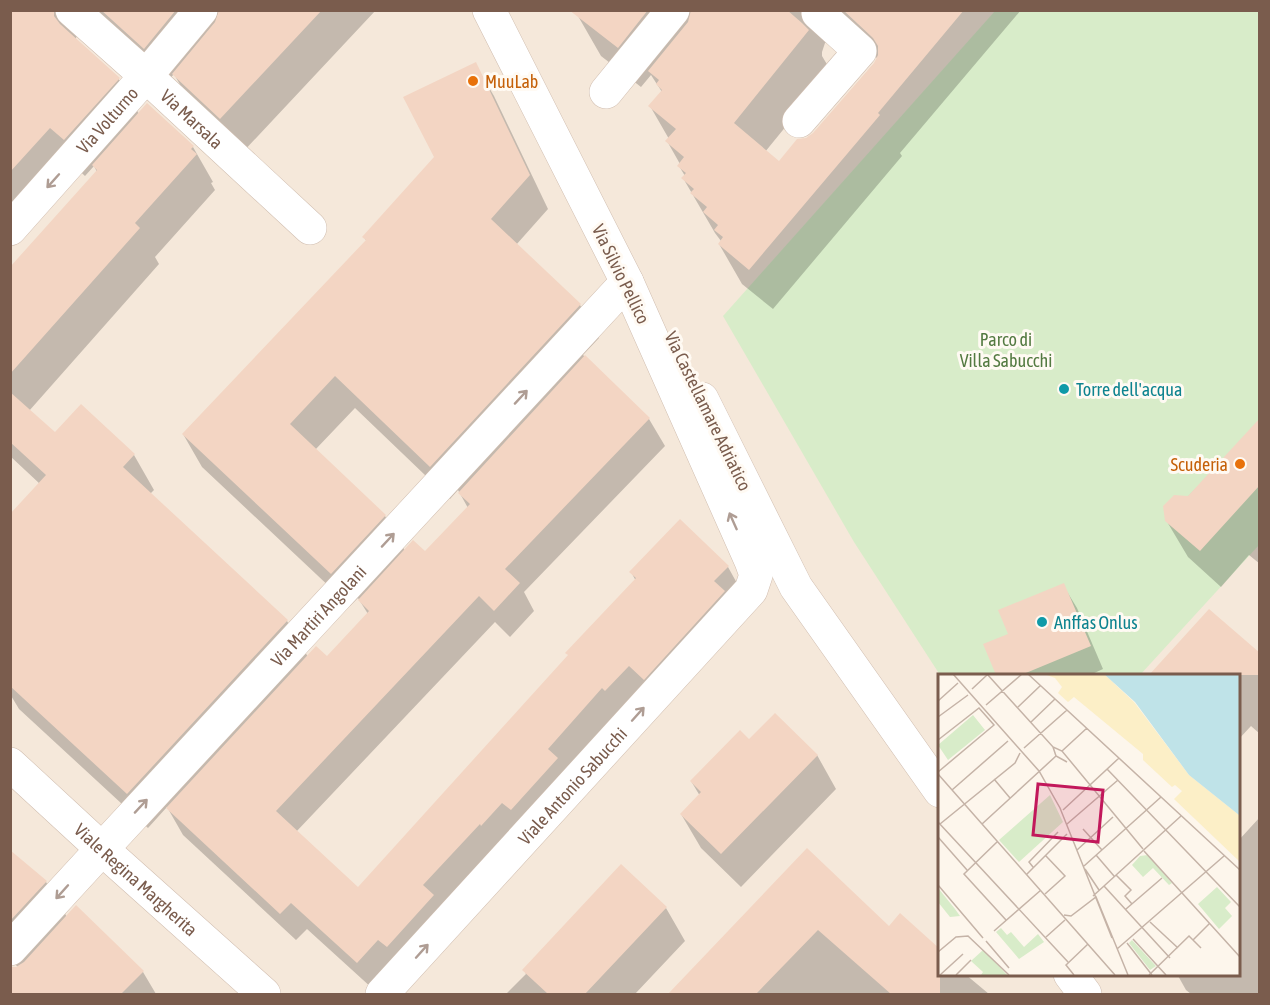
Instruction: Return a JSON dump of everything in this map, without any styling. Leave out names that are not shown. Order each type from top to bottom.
[{"type":"street","name":"Via Marsala","points":[[72,10],[310,228]]},
{"type":"street","name":"Via Volturno","points":[[10,229],[146,76],[201,10]]},
{"type":"street","name":"Via Silvio Pellico","points":[[489,10],[627,282],[756,575]]},
{"type":"street","name":"Via Castellamare Adriatico","points":[[509,10],[796,587],[938,788]]},
{"type":"street","points":[[606,92],[673,10]]},
{"type":"street","points":[[799,121],[860,51],[818,13],[820,10]]},
{"type":"street","name":"Via Martiri Angolani","points":[[10,949],[627,282]]},
{"type":"street","name":"Viale Antonio Sabucchi","points":[[382,994],[751,590],[756,575]]},
{"type":"street","name":"Viale Regina Margherita","points":[[10,764],[264,994]]},
{"type":"street","points":[[1071,975],[1085,994]]},
{"type":"shaded area","points":[[10,11],[1259,11],[1259,994],[11,994]]},
{"type":"green space","name":"Parco di Villa Sabucchi","points":[[995,11],[1259,11],[1259,545],[1141,674],[939,674],[854,542],[723,316]]},
{"type":"building","points":[[10,10],[54,10],[54,16],[60,24],[120,78],[64,140],[50,128],[10,172]]},
{"type":"building","points":[[101,10],[176,10],[144,49]]},
{"type":"building","points":[[219,10],[322,10],[220,119],[172,74],[215,22]]},
{"type":"building","points":[[569,10],[648,10],[618,48]]},
{"type":"building","points":[[691,10],[787,10],[809,30],[734,123],[779,161],[797,139],[806,138],[813,133],[874,63],[878,55],[878,46],[873,38],[843,10],[964,10],[878,113],[880,115],[749,270],[718,244],[723,237],[714,230],[718,225],[703,212],[707,207],[690,193],[694,189],[681,178],[686,173],[677,166],[684,157],[665,141],[676,129],[648,106],[662,90],[656,84],[659,80],[648,71],[688,22]]},
{"type":"building","points":[[476,62],[530,175],[491,219],[581,304],[430,467],[335,376],[290,424],[386,515],[331,574],[182,434],[366,240],[362,237],[434,157],[403,97]]},
{"type":"building","points":[[147,103],[194,146],[191,149],[197,154],[135,223],[140,228],[10,374],[10,267],[97,170],[92,165]]},
{"type":"building","points":[[585,355],[650,418],[505,569],[520,583],[494,611],[479,596],[276,811],[358,887],[568,655],[565,653],[636,578],[629,572],[680,519],[729,566],[714,581],[725,591],[644,680],[629,666],[605,691],[602,688],[548,749],[558,758],[511,810],[502,803],[423,885],[434,895],[387,947],[378,940],[357,963],[291,903],[280,914],[166,808],[316,646],[327,656],[369,611],[358,600],[413,540],[425,551],[470,504],[458,493]]},
{"type":"building","points":[[10,392],[55,432],[81,404],[135,454],[123,467],[288,620],[127,794],[10,686],[10,514],[46,475],[10,442]]},
{"type":"building","points":[[1260,418],[1260,485],[1200,551],[1165,521],[1163,506],[1174,495],[1188,496]]},
{"type":"building","name":"Anffas Onlus","points":[[1064,583],[1091,646],[1023,674],[996,674],[983,644],[1008,634],[998,610]]},
{"type":"building","points":[[1209,609],[1260,653],[1260,675],[1150,674]]},
{"type":"building","points":[[775,713],[818,755],[721,854],[680,814],[701,792],[690,781],[740,730],[749,739]]},
{"type":"building","points":[[807,848],[889,926],[900,913],[938,947],[940,994],[891,994],[818,930],[756,994],[668,994]]},
{"type":"building","points":[[10,850],[47,881],[10,921]]},
{"type":"building","points":[[621,864],[667,907],[585,994],[548,994],[522,970]]},
{"type":"building","points":[[76,905],[144,971],[121,994],[10,994],[10,967],[16,967],[24,962]]},
{"type":"place","name":"MuuLab","points":[[473,81]]},
{"type":"place","name":"Torre dell'acqua","points":[[1064,389]]},
{"type":"place","name":"Scuderia","points":[[1240,464]]},
{"type":"place","name":"Anffas Onlus","points":[[1042,622]]}]
